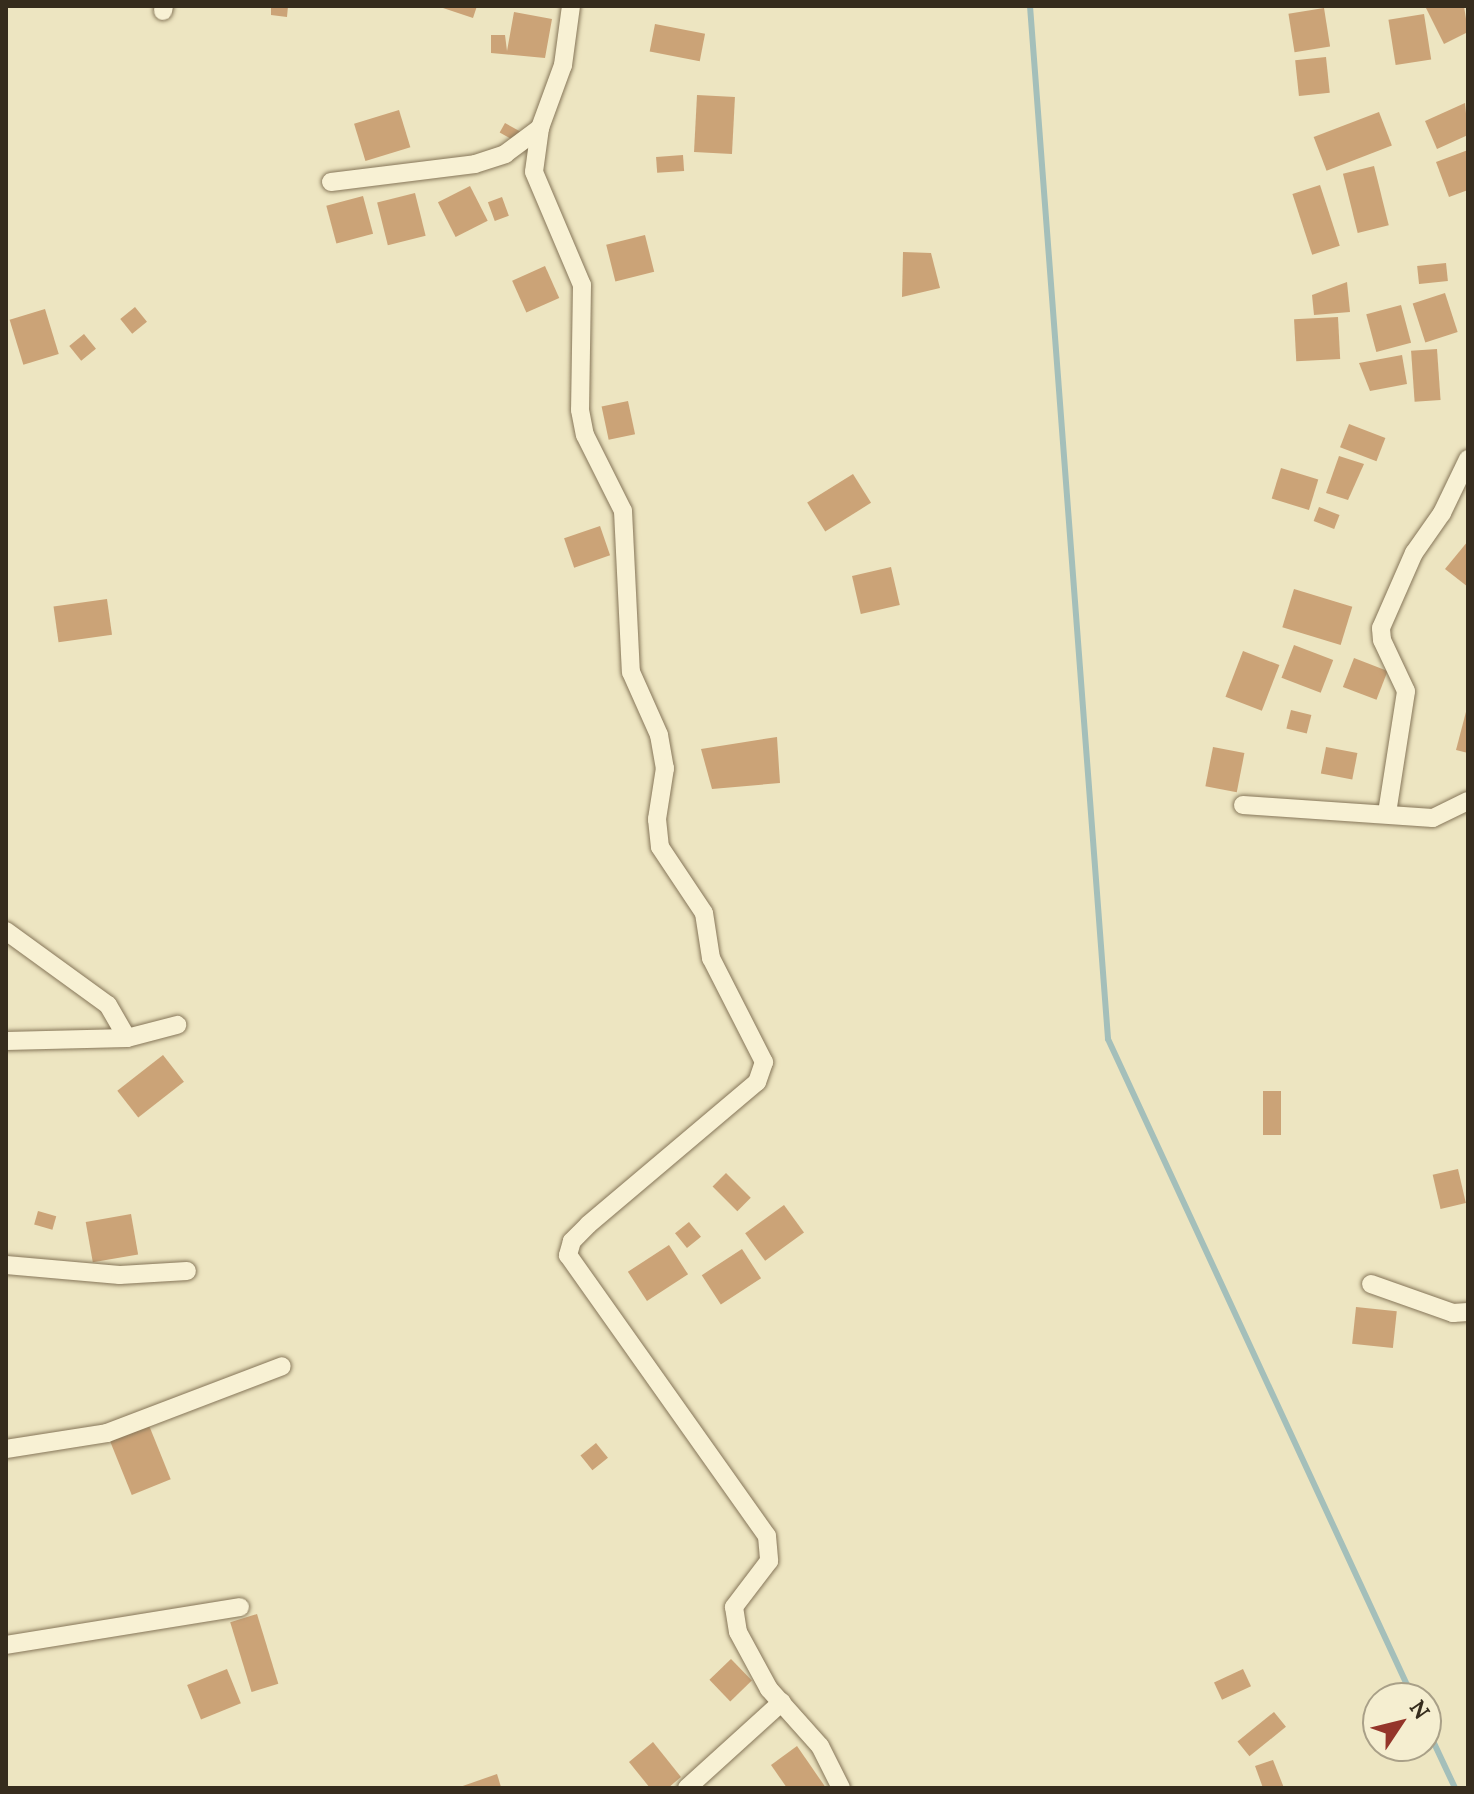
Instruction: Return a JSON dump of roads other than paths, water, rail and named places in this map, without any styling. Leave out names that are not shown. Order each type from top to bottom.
[{"type":"street","points":[[571,6],[563,65],[540,128],[534,172],[582,285],[578,387],[585,435],[623,511],[631,672],[659,735],[665,768],[657,819],[660,847],[704,913],[711,958],[764,1062],[757,1082],[588,1225],[572,1241],[568,1255],[767,1536],[769,1561],[733,1612],[746,1650],[782,1702],[820,1746],[841,1788]]},
{"type":"street","points":[[331,182],[475,164],[505,154],[540,128]]},
{"type":"street","points":[[1387,813],[1406,691],[1382,640],[1381,628],[1414,553],[1442,513],[1468,459]]},
{"type":"street","points":[[1243,805],[1329,815],[1387,813],[1433,818],[1468,801]]},
{"type":"street","points":[[6,931],[108,1005],[127,1038]]},
{"type":"street","points":[[6,1041],[127,1038],[177,1025]]},
{"type":"street","points":[[6,1265],[120,1275],[187,1271]]},
{"type":"street","points":[[1371,1284],[1453,1313],[1468,1312]]},
{"type":"street","points":[[6,1449],[107,1433],[282,1366]]},
{"type":"street","points":[[6,1645],[240,1607]]},
{"type":"street","points":[[687,1788],[782,1702]]},
{"type":"waterway","points":[[1030,6],[1108,1039],[1406,1682]]},
{"type":"waterway","points":[[1442,1760],[1455,1788]]}]
